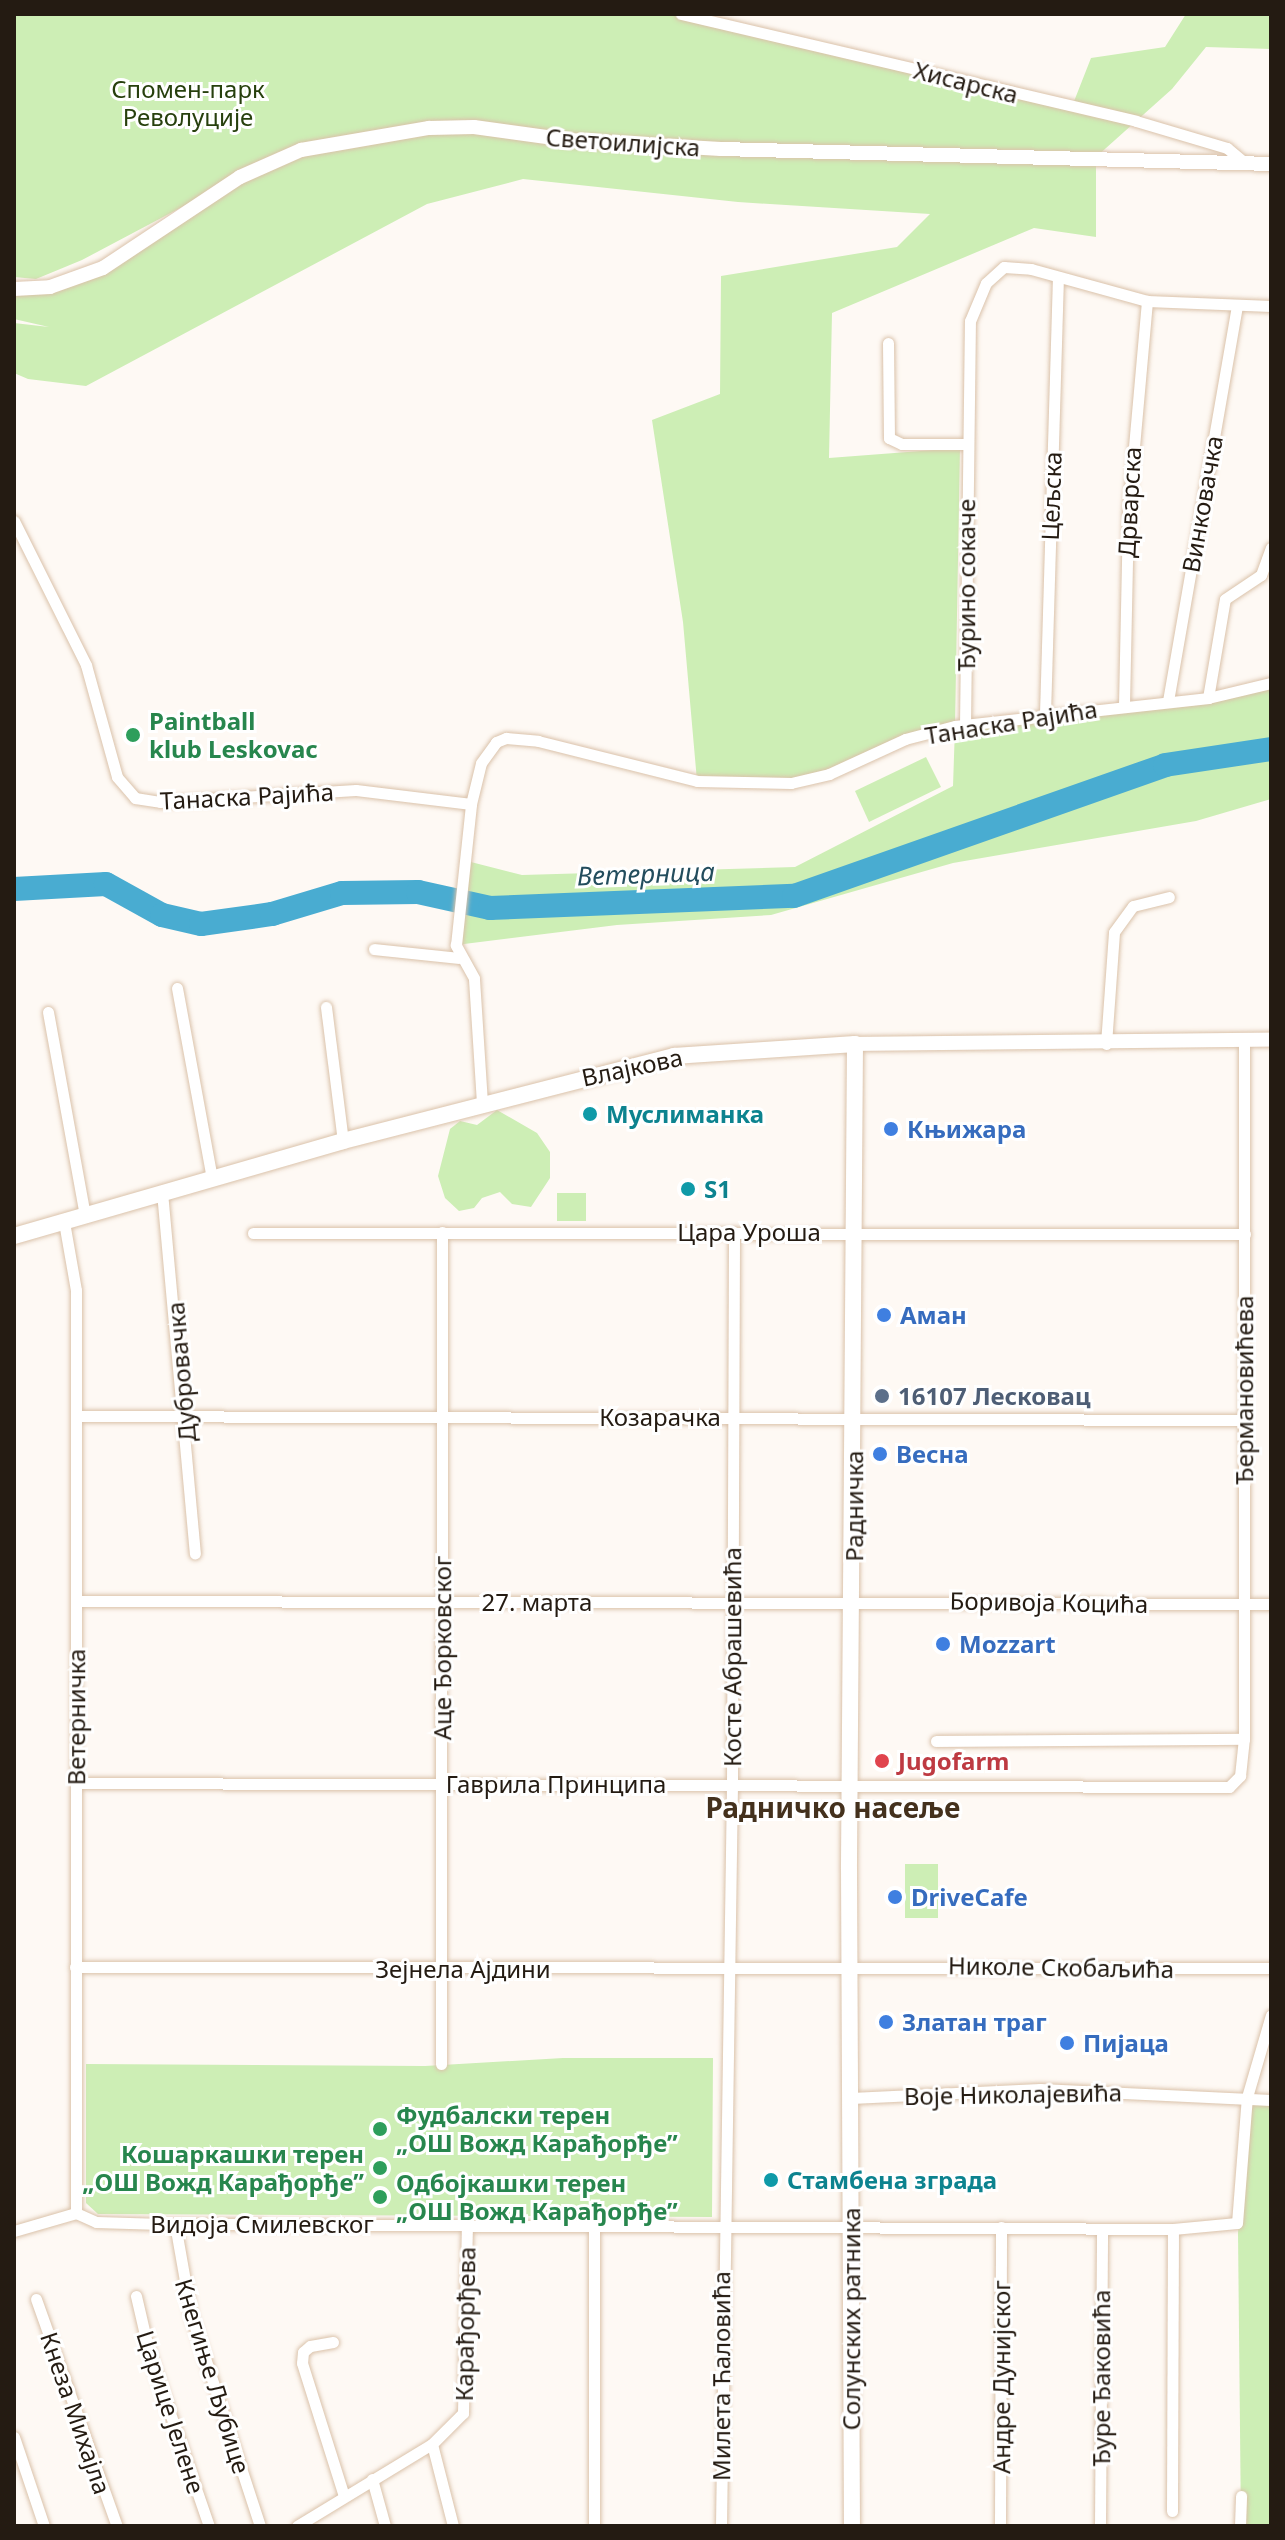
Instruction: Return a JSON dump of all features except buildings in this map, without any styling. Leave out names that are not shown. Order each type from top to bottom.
[{"type":"main road","name":"Влајкова","points":[[14,1236],[482,1103],[674,1056],[855,1044]]},
{"type":"main road","name":"Радничка","points":[[851,1968],[855,1044]]},
{"type":"main road","name":"Солунских ратника","points":[[851,1968],[852,2526]]},
{"type":"street","name":"Хисарска","points":[[681,14],[1136,121],[1227,148],[1245,163]]},
{"type":"street","name":"Светоилијска","points":[[14,289],[50,287],[103,268],[240,177],[280,158],[395,132],[474,127],[568,140],[721,149],[1271,164]]},
{"type":"street","name":"Ђурино сокаче","points":[[965,727],[970,321],[977,298],[1004,267],[1051,272],[1058,277]]},
{"type":"street","points":[[1058,277],[1147,301],[1271,306]]},
{"type":"street","name":"Цељска","points":[[1045,714],[1058,277]]},
{"type":"street","name":"Дрварска","points":[[1124,705],[1128,501],[1147,301]]},
{"type":"street","name":"Винковачка","points":[[1168,701],[1237,307]]},
{"type":"street","points":[[888,343],[889,438],[902,444],[967,444]]},
{"type":"street","name":"Танаска Рајића","points":[[14,521],[86,665],[117,777],[135,798],[160,802],[356,790],[471,804]]},
{"type":"street","points":[[1208,698],[1225,599],[1261,575],[1271,548]]},
{"type":"street","name":"Танаска Рајића","points":[[459,958],[456,945],[471,804],[487,750],[506,738],[697,781],[780,784],[829,774],[905,739],[1045,714],[1208,698],[1271,683]]},
{"type":"street","points":[[1106,1044],[1114,932],[1133,906],[1169,897]]},
{"type":"street","points":[[374,949],[459,958],[474,978],[482,1103]]},
{"type":"street","points":[[177,988],[212,1178]]},
{"type":"street","points":[[326,1007],[343,1141]]},
{"type":"street","points":[[48,1012],[85,1216]]},
{"type":"street","name":"Влајкова","points":[[855,1044],[1106,1044],[1271,1040]]},
{"type":"street","name":"Ђермановићева","points":[[1229,1787],[1240,1776],[1244,1739],[1244,1041]]},
{"type":"street","name":"Дубровачка","points":[[162,1192],[195,1553]]},
{"type":"street","name":"Ветерничка","points":[[64,1222],[76,1290],[76,2213]]},
{"type":"street","name":"Аце Ђорковског","points":[[441,2064],[442,1232]]},
{"type":"street","name":"Косте Абрашевића","points":[[722,2227],[732,1785],[734,1232]]},
{"type":"street","name":"Цара Уроша","points":[[253,1233],[1245,1234]]},
{"type":"street","name":"Козарачка","points":[[77,1416],[1244,1420]]},
{"type":"street","name":"27. марта","points":[[76,1601],[854,1600]]},
{"type":"street","name":"Боривоја Коцића","points":[[854,1600],[1271,1604]]},
{"type":"street","points":[[936,1741],[1244,1739]]},
{"type":"street","name":"Гаврила Принципа","points":[[76,1783],[1229,1787]]},
{"type":"street","name":"Зејнела Ајдини","points":[[75,1967],[851,1968]]},
{"type":"street","name":"Николе Скобаљића","points":[[851,1968],[1271,1968]]},
{"type":"street","points":[[851,2227],[1229,2228],[1237,2223],[1247,2097],[1271,2015]]},
{"type":"street","name":"Воје Николајевића","points":[[851,2098],[1040,2089],[1271,2100]]},
{"type":"street","points":[[14,2231],[76,2213]]},
{"type":"street","name":"Видоја Смилевског","points":[[76,2213],[96,2222],[175,2224],[851,2227]]},
{"type":"street","name":"Кнегиње Љубице","points":[[175,2224],[191,2315],[260,2526]]},
{"type":"street","name":"Карађорђева","points":[[297,2526],[432,2444],[463,2413],[467,2225]]},
{"type":"street","points":[[594,2226],[594,2526]]},
{"type":"street","name":"Милета Ћаловића","points":[[721,2526],[722,2227]]},
{"type":"street","name":"Андре Дунијског","points":[[1000,2526],[1001,2227]]},
{"type":"street","name":"Ђуре Ђаковића","points":[[1100,2526],[1102,2229]]},
{"type":"street","points":[[1172,2511],[1173,2229]]},
{"type":"street","name":"Царице Јелене","points":[[136,2296],[159,2382],[209,2526]]},
{"type":"street","name":"Кнеза Михајла","points":[[36,2299],[117,2526]]},
{"type":"street","points":[[333,2342],[310,2346],[303,2352],[302,2363],[344,2496]]},
{"type":"street","points":[[14,2437],[44,2526]]},
{"type":"street","points":[[432,2444],[453,2526]]},
{"type":"street","points":[[372,2479],[385,2526]]},
{"type":"street","points":[[1240,2526],[1241,2496]]},
{"type":"green space","name":"Спомен-парк Револуције","points":[[14,14],[681,14],[1071,109],[1091,58],[1165,47],[1186,14],[1271,14],[1271,49],[1206,47],[1172,89],[1096,157],[1096,237],[1034,228],[832,313],[829,458],[960,448],[955,726],[1208,698],[1271,683],[1271,799],[1196,821],[953,863],[771,915],[617,925],[456,945],[467,861],[522,875],[795,867],[953,786],[955,727],[905,739],[813,780],[697,781],[683,622],[652,420],[720,394],[721,276],[897,247],[930,214],[738,202],[523,179],[427,204],[86,386],[28,379],[14,373],[14,323],[49,327],[14,319],[14,289],[78,279],[233,180],[82,260],[36,279],[14,277]]},
{"type":"green space","points":[[926,757],[941,787],[869,822],[855,791]]},
{"type":"green space","points":[[497,1110],[537,1133],[550,1152],[550,1178],[531,1207],[512,1204],[500,1192],[482,1198],[474,1208],[459,1211],[445,1198],[438,1176],[450,1129],[460,1121],[477,1125]]},
{"type":"green space","points":[[557,1193],[586,1193],[586,1221],[557,1221]]},
{"type":"green space","points":[[905,1864],[938,1864],[938,1918],[905,1918]]},
{"type":"green space","points":[[563,2058],[713,2058],[712,2217],[98,2214],[86,2203],[86,2064],[425,2066]]},
{"type":"green space","points":[[1247,2097],[1271,2101],[1271,2526],[1241,2526],[1238,2233]]},
{"type":"waterway","name":"Ветерница","points":[[14,889],[106,884],[162,915],[201,924],[272,914],[342,893],[418,892],[490,908],[794,896],[1165,765],[1271,749]]},
{"type":"place","name":"Paintball klub Leskovac","points":[[133,735]]},
{"type":"place","name":"Муслиманка","points":[[590,1114]]},
{"type":"place","name":"Књижара","points":[[891,1129]]},
{"type":"place","name":"S1","points":[[688,1189]]},
{"type":"place","name":"Аман","points":[[884,1315]]},
{"type":"place","name":"16107 Лесковац","points":[[882,1396]]},
{"type":"place","name":"Весна","points":[[880,1454]]},
{"type":"place","name":"Mozzart","points":[[943,1644]]},
{"type":"place","name":"Jugofarm","points":[[882,1761]]},
{"type":"place","name":"DriveCafe","points":[[895,1897]]},
{"type":"place","name":"Златан траг","points":[[886,2022]]},
{"type":"place","name":"Пијаца","points":[[1067,2043]]},
{"type":"place","name":"Фудбалски терен „ОШ Вожд Карађорђе”","points":[[380,2129]]},
{"type":"place","name":"Кошаркашки терен „ОШ Вожд Карађорђе”","points":[[380,2168]]},
{"type":"place","name":"Стамбена зграда","points":[[771,2180]]},
{"type":"place","name":"Одбојкашки терен „ОШ Вожд Карађорђе”","points":[[380,2197]]},
{"type":"district","name":"Радничко насеље","points":[[833,1807]]}]
